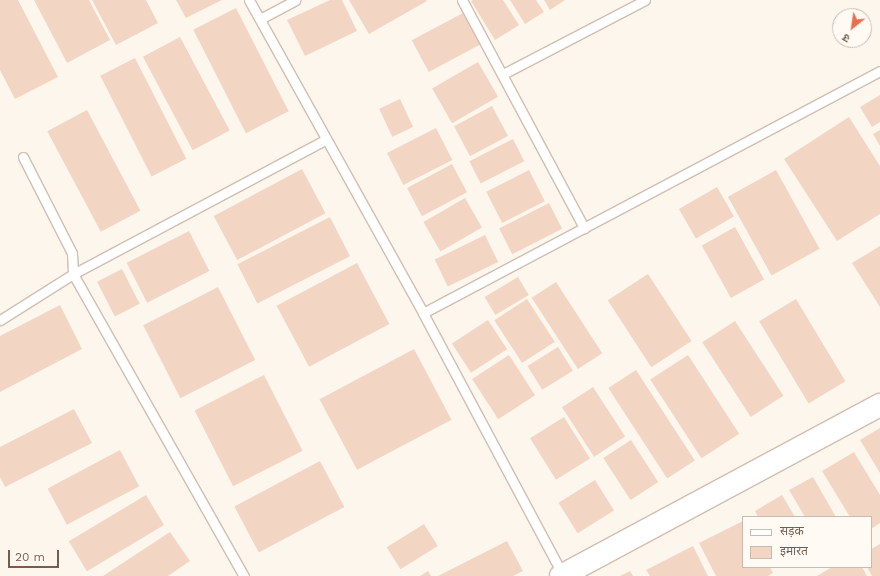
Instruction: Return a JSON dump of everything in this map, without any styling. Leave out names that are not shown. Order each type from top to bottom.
[{"type":"street","points":[[562,575],[880,405]]},
{"type":"lane","points":[[249,0],[325,140],[423,313],[562,575]]},
{"type":"lane","points":[[260,19],[295,0]]},
{"type":"lane","points":[[462,0],[503,74],[584,228]]},
{"type":"lane","points":[[503,74],[645,0]]},
{"type":"lane","points":[[423,313],[880,72]]},
{"type":"lane","points":[[0,320],[73,274],[325,140]]},
{"type":"lane","points":[[23,157],[72,253],[73,274],[244,576]]},
{"type":"building","points":[[0,0],[18,0],[58,77],[15,99],[0,70]]},
{"type":"building","points":[[34,0],[89,0],[110,40],[67,63]]},
{"type":"building","points":[[92,0],[146,0],[158,23],[116,45]]},
{"type":"building","points":[[176,0],[222,0],[186,18]]},
{"type":"building","points":[[330,0],[342,0],[357,31],[305,56],[287,20]]},
{"type":"building","points":[[349,0],[426,0],[427,1],[369,34]]},
{"type":"building","points":[[503,0],[519,25],[495,40],[471,1]]},
{"type":"building","points":[[510,0],[536,0],[544,12],[525,24]]},
{"type":"building","points":[[544,0],[565,0],[550,10]]},
{"type":"building","points":[[236,8],[289,111],[246,133],[193,30]]},
{"type":"building","points":[[463,13],[480,45],[429,72],[412,40]]},
{"type":"building","points":[[180,37],[230,131],[193,150],[143,57]]},
{"type":"building","points":[[135,58],[186,159],[152,176],[100,76]]},
{"type":"building","points":[[478,62],[498,97],[452,123],[432,88]]},
{"type":"building","points":[[880,95],[880,122],[872,127],[860,107]]},
{"type":"building","points":[[400,99],[413,127],[392,137],[379,109]]},
{"type":"building","points":[[492,106],[508,136],[470,156],[454,126]]},
{"type":"building","points":[[87,110],[141,211],[101,232],[47,131]]},
{"type":"building","points":[[849,117],[880,166],[880,214],[837,241],[784,159]]},
{"type":"building","points":[[436,128],[452,160],[403,185],[387,153]]},
{"type":"building","points":[[880,130],[880,146],[873,134]]},
{"type":"building","points":[[513,139],[524,161],[481,184],[469,161]]},
{"type":"building","points":[[452,164],[467,192],[422,216],[407,188]]},
{"type":"building","points":[[302,169],[325,213],[237,260],[214,216]]},
{"type":"building","points":[[529,170],[545,201],[502,223],[486,192]]},
{"type":"building","points":[[776,170],[820,249],[772,275],[728,197]]},
{"type":"building","points":[[717,187],[734,216],[696,238],[679,209]]},
{"type":"building","points":[[465,198],[482,227],[440,251],[423,222]]},
{"type":"building","points":[[549,203],[562,229],[512,254],[499,228]]},
{"type":"building","points":[[330,217],[350,256],[257,303],[237,264]]},
{"type":"building","points":[[735,227],[764,279],[731,298],[702,245]]},
{"type":"building","points":[[189,231],[209,271],[147,303],[127,263]]},
{"type":"building","points":[[485,235],[498,262],[448,287],[435,260]]},
{"type":"building","points":[[880,246],[880,307],[852,263]]},
{"type":"building","points":[[357,263],[389,324],[309,367],[277,306]]},
{"type":"building","points":[[122,269],[140,304],[115,316],[97,282]]},
{"type":"building","points":[[648,274],[692,341],[651,367],[608,300]]},
{"type":"building","points":[[518,277],[529,295],[495,315],[485,297]]},
{"type":"building","points":[[556,282],[602,353],[578,369],[532,298]]},
{"type":"building","points":[[218,287],[255,360],[180,398],[143,325]]},
{"type":"building","points":[[527,299],[555,342],[522,363],[494,320]]},
{"type":"building","points":[[796,299],[845,381],[809,403],[759,321]]},
{"type":"building","points":[[60,305],[82,349],[0,392],[0,336]]},
{"type":"building","points":[[488,320],[507,349],[471,373],[452,343]]},
{"type":"building","points":[[735,321],[783,396],[751,417],[702,342]]},
{"type":"building","points":[[558,347],[573,371],[542,390],[527,366]]},
{"type":"building","points":[[414,349],[452,420],[357,470],[320,399]]},
{"type":"building","points":[[509,355],[535,395],[498,419],[472,379]]},
{"type":"building","points":[[688,355],[739,434],[701,458],[650,380]]},
{"type":"building","points":[[636,370],[695,461],[667,479],[608,388]]},
{"type":"building","points":[[264,375],[303,451],[233,486],[195,410]]},
{"type":"building","points":[[593,387],[625,436],[594,457],[562,407]]},
{"type":"building","points":[[74,409],[92,443],[5,487],[0,477],[0,447]]},
{"type":"building","points":[[564,417],[590,459],[556,480],[530,438]]},
{"type":"building","points":[[880,428],[880,473],[860,440]]},
{"type":"building","points":[[631,440],[658,482],[631,500],[603,458]]},
{"type":"building","points":[[120,450],[139,486],[67,525],[48,488]]},
{"type":"building","points":[[854,452],[880,495],[880,523],[872,528],[872,516],[849,516],[822,471]]},
{"type":"building","points":[[320,461],[344,507],[259,552],[234,507]]},
{"type":"building","points":[[813,477],[835,516],[804,516],[789,490]]},
{"type":"building","points":[[595,480],[614,511],[578,533],[559,503]]},
{"type":"building","points":[[146,495],[164,525],[87,571],[69,541]]},
{"type":"building","points":[[782,495],[794,516],[758,516],[755,511]]},
{"type":"building","points":[[742,522],[742,568],[770,568],[773,573],[768,576],[716,576],[699,543]]},
{"type":"building","points":[[424,524],[438,546],[400,569],[387,547]]},
{"type":"building","points":[[170,532],[190,561],[168,576],[103,576]]},
{"type":"building","points":[[507,541],[523,571],[513,576],[438,576]]},
{"type":"building","points":[[880,544],[880,576],[872,576],[868,568],[872,568],[872,548]]},
{"type":"building","points":[[693,546],[708,576],[650,576],[646,570]]},
{"type":"building","points":[[830,568],[863,568],[867,576],[817,576]]},
{"type":"building","points":[[428,571],[431,576],[420,576]]},
{"type":"building","points":[[630,571],[633,576],[620,576]]}]
